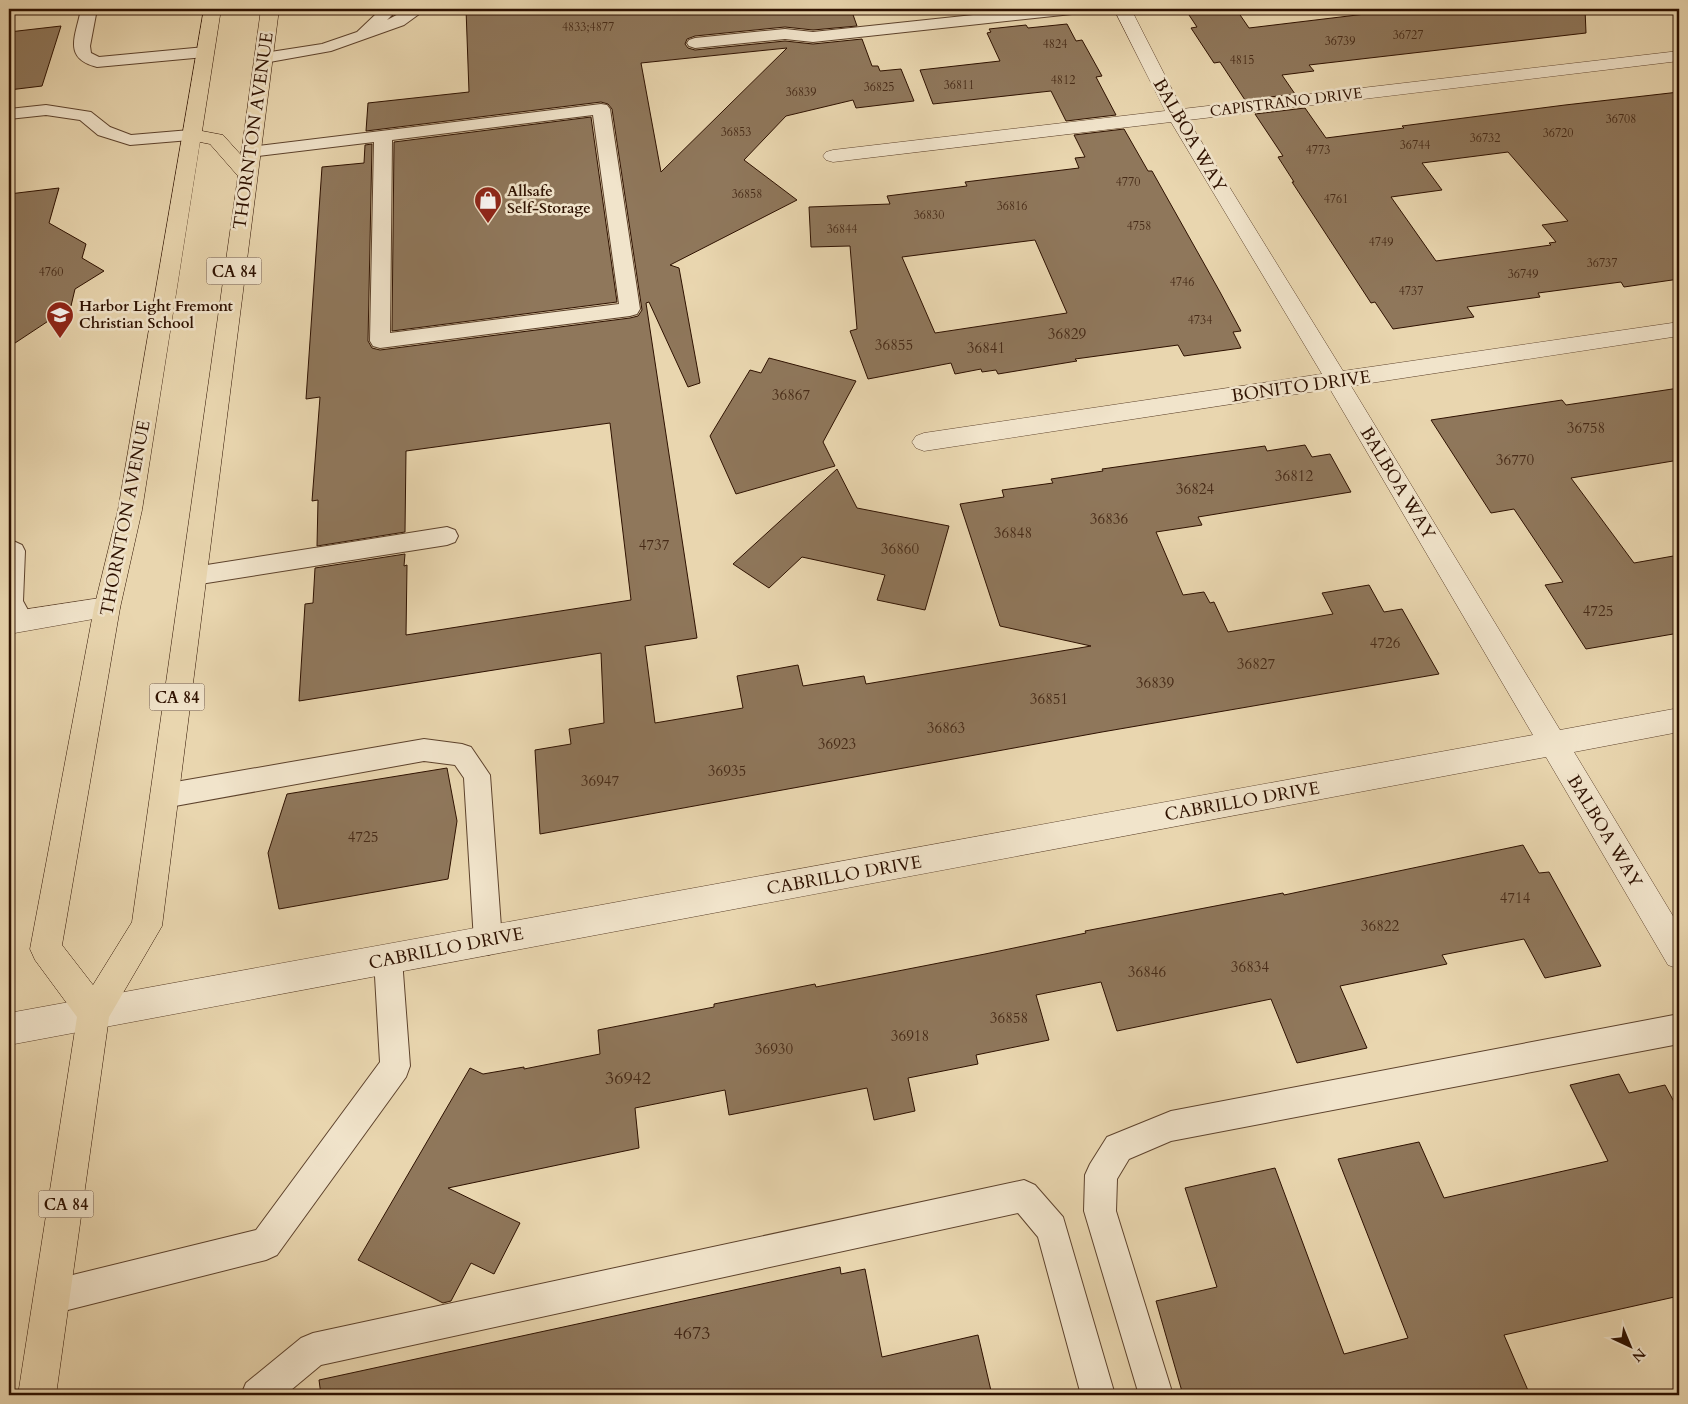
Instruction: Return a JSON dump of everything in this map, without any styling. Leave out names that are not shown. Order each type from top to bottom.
[{"type":"main road","name":"THORNTON AVENUE","points":[[94,1013],[46,949],[107,608],[130,510],[212,9]]},
{"type":"main road","name":"THORNTON AVENUE","points":[[37,1395],[94,1013],[147,926],[270,9]]},
{"type":"main road","points":[[190,135],[216,139],[247,174]]},
{"type":"street","name":"BALBOA WAY","points":[[1122,9],[1176,115],[1338,381],[1679,954]]},
{"type":"street","name":"CAPISTRANO DRIVE","points":[[833,156],[1679,56]]},
{"type":"street","name":"BONITO DRIVE","points":[[924,442],[1679,329]]},
{"type":"street","points":[[15,622],[107,608]]},
{"type":"street","name":"CABRILLO DRIVE","points":[[9,1029],[1679,720]]},
{"type":"lane","points":[[89,9],[82,46],[83,55],[97,62],[205,52]]},
{"type":"lane","points":[[363,35],[384,14],[385,9]]},
{"type":"lane","points":[[264,58],[325,48],[398,22],[418,9]]},
{"type":"lane","points":[[695,44],[785,34],[813,37],[970,14],[1072,9]]},
{"type":"lane","points":[[250,152],[601,109],[630,309],[380,340],[382,136]]},
{"type":"lane","points":[[9,114],[46,110],[86,116],[104,131],[130,140],[190,135]]},
{"type":"lane","points":[[194,576],[448,536]]},
{"type":"lane","points":[[9,548],[14,551],[11,602],[15,622]]},
{"type":"lane","points":[[164,796],[424,750],[462,755],[477,775],[488,941]]},
{"type":"lane","points":[[52,1297],[266,1244],[395,1066],[388,959]]},
{"type":"lane","points":[[1156,1395],[1100,1211],[1102,1175],[1118,1148],[1171,1126],[1679,1030]]},
{"type":"lane","points":[[258,1395],[314,1350],[1024,1196],[1052,1228],[1098,1395]]},
{"type":"building","points":[[466,9],[851,9],[857,26],[813,30],[785,27],[695,36],[687,39],[685,44],[688,48],[695,50],[785,41],[813,44],[862,39],[872,66],[878,66],[880,71],[901,69],[914,101],[856,108],[853,100],[786,116],[744,160],[797,200],[670,265],[679,268],[700,383],[688,387],[649,302],[646,303],[697,638],[645,646],[655,723],[743,708],[737,676],[798,665],[803,686],[864,676],[866,684],[1091,646],[1000,626],[960,504],[1004,497],[1002,490],[1053,483],[1051,479],[1103,471],[1102,469],[1265,446],[1267,451],[1305,445],[1312,457],[1330,454],[1351,492],[1198,517],[1202,525],[1156,532],[1183,595],[1204,592],[1210,603],[1214,602],[1228,632],[1333,614],[1322,593],[1369,585],[1384,612],[1402,609],[1439,674],[1102,732],[540,834],[535,750],[571,744],[569,729],[604,723],[601,653],[299,701],[305,604],[313,603],[315,568],[405,554],[404,566],[407,565],[406,635],[631,600],[610,423],[406,451],[405,532],[317,546],[318,500],[312,501],[320,397],[306,399],[322,167],[364,163],[365,145],[372,144],[368,341],[372,348],[380,350],[630,318],[638,316],[642,310],[612,109],[608,104],[601,102],[366,131],[368,103],[469,92]],"holes":[[[787,48],[661,172],[641,63]]]},
{"type":"building","points":[[1185,9],[1236,9],[1249,28],[1407,9],[1585,9],[1586,33],[1309,65],[1314,71],[1282,75],[1295,94],[1245,100],[1220,62],[1214,63],[1191,28],[1197,27]]},
{"type":"building","points":[[1067,24],[1076,41],[1082,40],[1102,76],[1096,77],[1116,115],[1066,121],[1051,91],[933,104],[920,70],[1000,61],[987,33],[991,32],[989,29],[1026,25],[1028,28]]},
{"type":"building","points":[[61,26],[42,86],[9,90],[9,32]]},
{"type":"building","points":[[1679,92],[1679,279],[1624,287],[1621,282],[1538,293],[1540,297],[1467,307],[1474,317],[1393,329],[1375,302],[1371,303],[1292,182],[1294,182],[1278,157],[1283,156],[1255,114],[1305,108],[1326,138],[1565,105]],"holes":[[[1508,152],[1568,221],[1542,225],[1556,242],[1549,243],[1551,245],[1436,261],[1391,197],[1442,190],[1422,163]]]},
{"type":"building","points":[[591,117],[617,302],[392,331],[394,142]]},
{"type":"building","points":[[1124,129],[1148,171],[1152,171],[1241,331],[1233,332],[1241,348],[1184,356],[1178,345],[1075,359],[1077,361],[998,374],[996,370],[982,372],[981,369],[955,374],[951,363],[868,379],[850,331],[857,329],[850,246],[811,247],[809,207],[890,204],[887,196],[967,186],[965,182],[1079,168],[1075,158],[1085,157],[1074,135]],"holes":[[[1035,240],[1067,313],[935,333],[902,257]]]},
{"type":"building","points":[[59,188],[49,223],[86,244],[82,258],[104,271],[75,289],[71,306],[9,347],[9,194]]},
{"type":"building","points":[[769,358],[856,381],[823,442],[835,466],[736,494],[710,436],[750,370],[761,373]]},
{"type":"building","points":[[1679,388],[1679,460],[1571,478],[1634,563],[1679,555],[1679,633],[1586,649],[1545,585],[1563,582],[1514,509],[1491,513],[1431,420],[1562,400],[1566,405]]},
{"type":"building","points":[[837,469],[857,508],[949,526],[925,610],[877,600],[885,575],[802,557],[769,588],[733,564]]},
{"type":"building","points":[[447,768],[457,821],[448,879],[279,909],[268,853],[287,794]]},
{"type":"building","points":[[1523,845],[1539,873],[1549,872],[1601,966],[1545,978],[1524,939],[1442,955],[1447,964],[1340,986],[1367,1048],[1297,1063],[1271,999],[1117,1031],[1101,982],[1036,995],[1049,1040],[976,1055],[978,1064],[908,1078],[915,1111],[874,1120],[867,1088],[729,1115],[725,1090],[635,1108],[639,1148],[448,1188],[520,1223],[494,1274],[471,1263],[451,1301],[443,1303],[358,1260],[470,1068],[483,1074],[524,1067],[524,1069],[600,1054],[598,1030],[714,1007],[714,1004],[815,984],[816,987],[985,954],[1086,933],[1085,931],[1283,893],[1284,895]]},
{"type":"building","points":[[1619,1074],[1629,1093],[1665,1085],[1679,1111],[1679,1296],[1504,1335],[1530,1395],[1183,1395],[1156,1301],[1217,1287],[1185,1188],[1275,1168],[1344,1354],[1408,1338],[1338,1159],[1419,1142],[1444,1198],[1608,1161],[1570,1085]]},
{"type":"building","points":[[840,1267],[841,1274],[865,1269],[882,1357],[978,1335],[992,1395],[321,1395],[319,1380]]},
{"type":"place","name":"Allsafe Self-Storage","points":[[488,224]]},
{"type":"place","name":"Harbor Light Fremont Christian School","points":[[60,339]]}]
